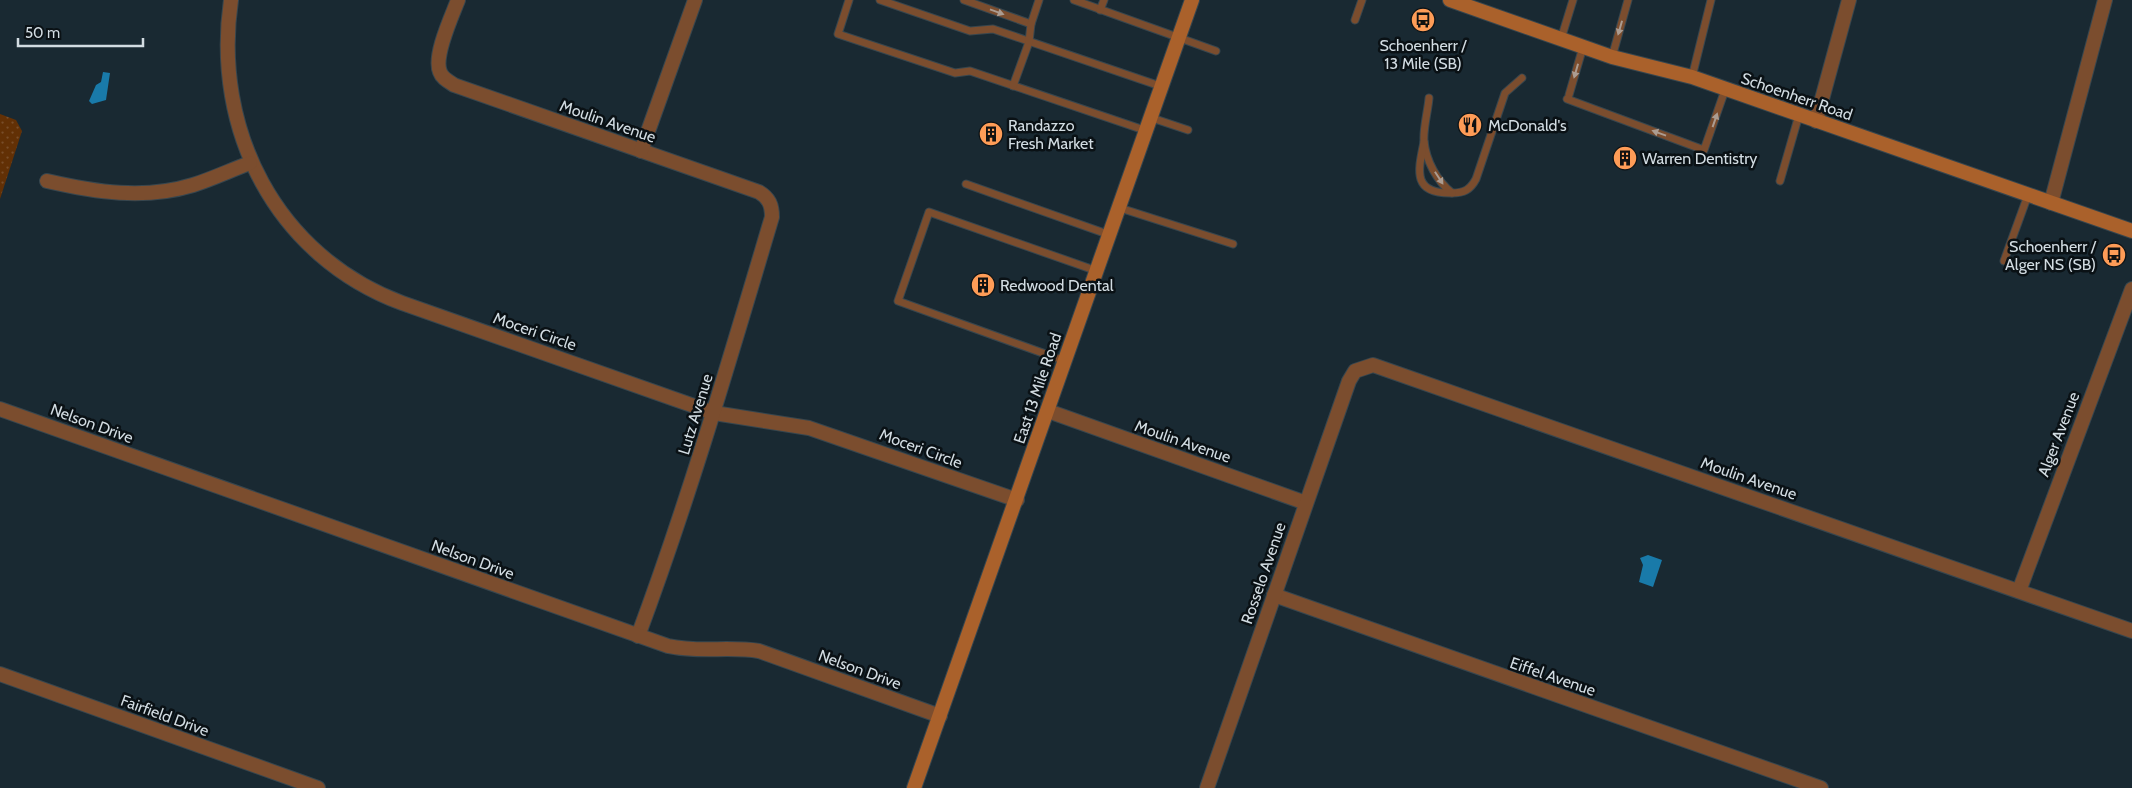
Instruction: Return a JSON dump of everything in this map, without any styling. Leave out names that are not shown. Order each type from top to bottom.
[{"type":"main road","name":"East 13 Mile Road","points":[[914,788],[1150,125],[1192,0]]},
{"type":"main road","name":"Schoenherr Road","points":[[1450,0],[1612,57],[1692,77],[2132,231]]},
{"type":"street","name":"Moceri Circle","points":[[231,0],[227,45],[230,83],[237,127],[250,162],[269,196],[311,246],[335,266],[373,291],[714,413],[809,428],[1017,500]]},
{"type":"street","name":"Moulin Avenue","points":[[458,0],[439,55],[439,70],[445,79],[454,85],[759,192],[769,200]]},
{"type":"street","points":[[641,151],[695,0]]},
{"type":"street","points":[[1816,121],[1849,0]]},
{"type":"street","points":[[2051,203],[2105,0]]},
{"type":"street","points":[[47,181],[110,193],[164,191],[193,185],[250,162]]},
{"type":"street","name":"Lutz Avenue","points":[[638,636],[680,519],[714,413],[772,218],[772,208],[769,200]]},
{"type":"street","name":"Alger Avenue","points":[[2019,592],[2132,289]]},
{"type":"street","name":"Moulin Avenue","points":[[1355,372],[1366,366],[1378,365],[2132,631]]},
{"type":"street","name":"Rosselo Avenue","points":[[1207,788],[1347,387],[1355,372]]},
{"type":"street","name":"Nelson Drive","points":[[0,409],[638,636],[680,649],[729,649],[759,652],[940,716]]},
{"type":"street","name":"Moulin Avenue","points":[[1048,411],[1306,503]]},
{"type":"street","name":"Eiffel Avenue","points":[[1274,595],[1821,788]]},
{"type":"street","name":"Fairfield Drive","points":[[0,674],[318,788]]},
{"type":"lane","points":[[849,0],[838,34],[955,73],[970,71],[1013,86],[1150,125],[1188,130]]},
{"type":"lane","points":[[880,0],[970,31],[993,29],[1163,87]]},
{"type":"lane","points":[[964,0],[1031,24]]},
{"type":"lane","points":[[1013,86],[1029,42],[1031,24],[1039,0]]},
{"type":"lane","points":[[1074,0],[1216,51]]},
{"type":"lane","points":[[1100,10],[1104,0]]},
{"type":"lane","points":[[1355,20],[1362,0]]},
{"type":"lane","points":[[1561,39],[1573,0]]},
{"type":"lane","points":[[1612,57],[1628,0]]},
{"type":"lane","points":[[1692,77],[1711,0]]},
{"type":"lane","points":[[1583,47],[1568,97],[1704,150],[1725,90]]},
{"type":"lane","points":[[1429,98],[1418,174],[1421,182],[1435,192],[1462,193],[1473,184],[1506,93],[1522,78]]},
{"type":"lane","points":[[1780,181],[1799,115]]},
{"type":"lane","points":[[1424,142],[1435,173],[1440,182],[1452,193]]},
{"type":"lane","points":[[966,184],[1110,235]]},
{"type":"lane","points":[[2004,261],[2028,195]]},
{"type":"lane","points":[[1120,208],[1233,244]]},
{"type":"lane","points":[[1066,361],[898,301],[929,212],[1098,271]]},
{"type":"shaded area","points":[[0,114],[16,120],[22,131],[0,199]]},
{"type":"water","points":[[103,72],[110,73],[106,100],[92,104],[89,101],[96,85],[101,82]]},
{"type":"water","points":[[1648,555],[1662,560],[1653,587],[1639,582],[1643,565],[1640,558]]},
{"type":"place","name":"Schoenherr / 13 Mile (SB)","points":[[1423,20]]},
{"type":"place","name":"McDonald's","points":[[1470,125]]},
{"type":"place","name":"Randazzo Fresh Market","points":[[991,134]]},
{"type":"place","name":"Warren Dentistry","points":[[1625,158]]},
{"type":"place","name":"Schoenherr / Alger NS (SB)","points":[[2114,255]]},
{"type":"place","name":"Redwood Dental","points":[[983,285]]}]
